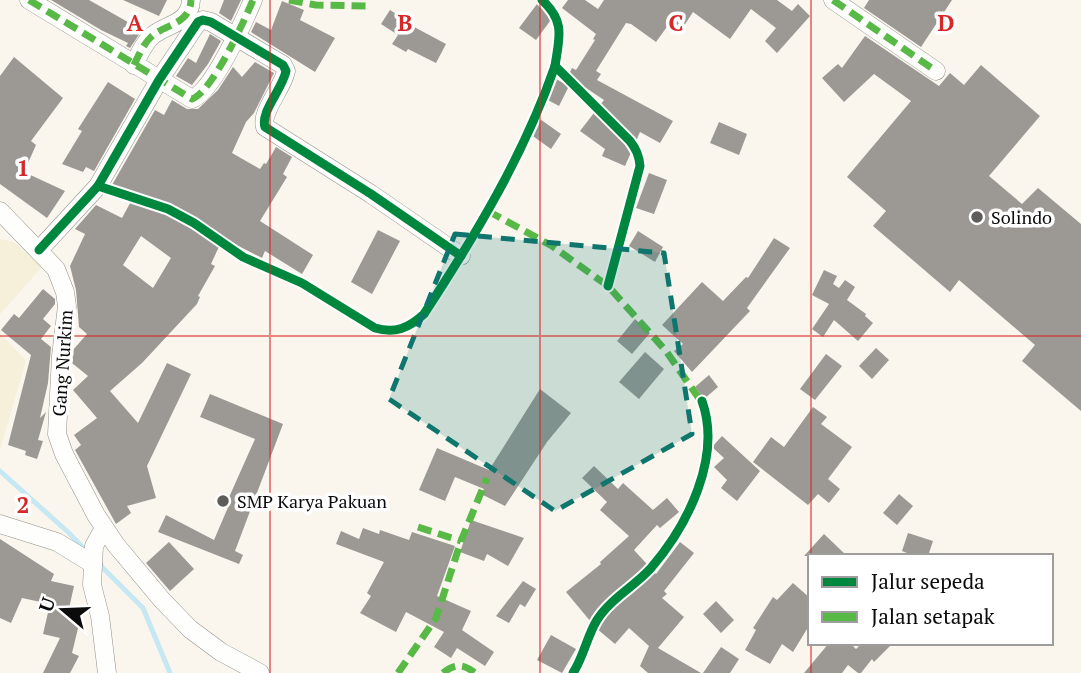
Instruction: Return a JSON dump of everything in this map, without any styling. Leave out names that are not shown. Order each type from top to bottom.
[{"type":"street","points":[[29,0],[192,99],[198,97],[237,38],[253,0]]},
{"type":"street","points":[[134,65],[144,46],[154,35],[187,15],[191,0]]},
{"type":"street","points":[[833,0],[936,71]]},
{"type":"street","points":[[39,250],[98,186],[159,80],[198,22],[203,20],[211,22],[277,61],[286,71],[285,79],[264,117],[265,127],[371,194],[461,256]]},
{"type":"street","name":"Gang Nurkim","points":[[0,211],[56,269],[67,306],[57,434],[64,454],[104,528],[162,600],[190,629],[221,652],[260,673]]},
{"type":"street","points":[[0,524],[94,557]]},
{"type":"street","points":[[104,528],[94,557],[92,585],[100,616],[107,673]]},
{"type":"highlighted area","points":[[455,234],[664,253],[692,434],[555,511],[389,399]]},
{"type":"shaded area","points":[[0,239],[14,242],[42,267],[0,314]]},
{"type":"shaded area","points":[[0,333],[26,361],[0,450]]},
{"type":"building","points":[[51,0],[89,0],[142,30],[130,48],[126,46],[128,43]]},
{"type":"building","points":[[123,0],[167,0],[159,16]]},
{"type":"building","points":[[224,0],[241,0],[231,21],[219,13]]},
{"type":"building","points":[[568,0],[585,0],[598,9],[604,0],[777,0],[792,11],[798,4],[810,16],[777,53],[765,41],[776,28],[751,9],[730,39],[693,12],[680,32],[669,24],[656,42],[626,23],[596,71],[601,74],[597,80],[673,121],[660,143],[640,132],[625,166],[602,156],[605,149],[580,131],[604,100],[568,76],[572,68],[576,70],[596,34],[562,8]]},
{"type":"building","points":[[869,0],[952,0],[921,47],[864,8]]},
{"type":"building","points":[[282,1],[304,10],[300,20],[335,38],[315,72],[251,32],[256,22],[271,30]]},
{"type":"building","points":[[537,4],[553,17],[536,40],[519,28]]},
{"type":"building","points":[[390,10],[404,19],[403,21],[446,44],[436,63],[392,44],[398,35],[381,24]]},
{"type":"building","points":[[210,34],[221,41],[192,85],[176,76],[188,58],[196,63]]},
{"type":"building","name":"Solindo","points":[[865,36],[939,86],[950,73],[964,85],[981,65],[1040,116],[989,176],[1022,204],[1038,188],[1081,224],[1081,411],[1022,361],[1035,345],[959,280],[950,292],[873,226],[886,211],[847,177],[911,101],[874,74],[844,102],[822,78],[838,64],[842,68]]},
{"type":"building","points":[[14,57],[63,98],[31,141],[36,145],[24,172],[65,191],[47,218],[0,184],[0,76]]},
{"type":"building","points":[[255,62],[274,73],[232,153],[260,169],[276,147],[292,157],[283,174],[287,177],[260,221],[313,255],[302,274],[265,251],[262,258],[223,238],[211,264],[215,266],[198,296],[200,297],[197,304],[142,363],[110,391],[138,423],[167,363],[191,374],[147,466],[156,498],[127,506],[131,513],[116,524],[75,450],[81,445],[74,435],[97,418],[73,390],[88,376],[72,363],[73,350],[87,334],[79,327],[76,290],[70,266],[85,234],[75,229],[96,205],[122,218],[135,194],[112,185],[155,110],[164,115],[172,100],[187,109],[198,109],[218,90],[233,67],[242,77]],"holes":[[[141,236],[171,258],[153,288],[123,265]]]},
{"type":"building","points":[[556,79],[569,86],[559,106],[546,99]]},
{"type":"building","points":[[108,82],[135,99],[94,171],[86,167],[83,172],[62,164],[82,131],[78,129]]},
{"type":"building","points":[[540,119],[561,134],[551,149],[530,134]]},
{"type":"building","points":[[719,122],[747,134],[739,155],[710,143]]},
{"type":"building","points":[[649,173],[667,180],[654,214],[636,208]]},
{"type":"building","points":[[378,230],[400,241],[372,294],[351,282]]},
{"type":"building","points":[[638,231],[663,247],[655,262],[629,246]]},
{"type":"building","points":[[774,238],[790,248],[747,308],[750,311],[692,372],[674,351],[683,344],[662,325],[702,282],[723,301],[748,278]]},
{"type":"building","points":[[824,270],[837,276],[833,284],[839,288],[845,280],[855,287],[847,300],[866,314],[873,323],[858,341],[834,320],[823,337],[812,329],[829,304],[812,295]]},
{"type":"building","points":[[43,289],[55,299],[55,304],[43,319],[51,326],[41,339],[51,347],[48,383],[40,418],[46,412],[38,440],[43,441],[37,459],[25,455],[26,451],[8,445],[31,355],[1,330],[14,314],[19,318]]},
{"type":"building","points":[[635,319],[650,333],[632,354],[617,341]]},
{"type":"building","points":[[876,348],[889,360],[872,379],[859,366]]},
{"type":"building","points":[[645,352],[664,369],[639,399],[619,382]]},
{"type":"building","points":[[826,354],[842,366],[815,400],[800,389]]},
{"type":"building","points":[[709,375],[718,387],[704,399],[695,387]]},
{"type":"building","points":[[540,389],[571,413],[547,442],[505,506],[481,494],[484,489],[455,477],[445,501],[419,490],[437,448],[489,470]]},
{"type":"building","points":[[210,394],[283,424],[235,551],[243,555],[239,564],[158,532],[166,515],[214,540],[229,505],[226,504],[255,439],[200,417]]},
{"type":"building","points":[[813,407],[827,417],[821,424],[852,447],[828,479],[840,489],[829,503],[818,494],[808,505],[753,462],[771,437],[784,447]]},
{"type":"building","points":[[722,436],[760,471],[737,501],[721,488],[727,480],[714,467],[724,458],[712,447]]},
{"type":"building","points":[[594,466],[618,489],[623,483],[653,510],[667,498],[679,512],[660,528],[657,525],[634,550],[656,574],[680,542],[694,553],[664,591],[667,594],[662,598],[684,617],[658,648],[701,673],[648,673],[640,666],[649,646],[629,628],[615,644],[596,628],[566,592],[601,564],[600,562],[629,536],[600,510],[607,502],[582,478]]},
{"type":"building","points":[[899,494],[913,506],[897,525],[883,513]]},
{"type":"building","points":[[471,520],[524,538],[508,566],[487,554],[484,561],[460,552]]},
{"type":"building","points":[[363,528],[379,534],[380,530],[409,540],[412,532],[455,546],[437,596],[471,611],[462,630],[494,652],[485,666],[457,648],[451,658],[434,647],[444,632],[406,612],[396,632],[360,613],[371,596],[367,593],[384,562],[336,544],[341,531],[359,539]]},
{"type":"building","points":[[908,533],[933,541],[929,554],[909,554],[902,551]]},
{"type":"building","points":[[824,534],[845,554],[808,554],[804,556]]},
{"type":"building","points":[[0,539],[54,574],[51,581],[74,586],[68,613],[81,616],[72,653],[79,656],[70,673],[43,673],[60,638],[43,634],[50,604],[22,598],[11,623],[0,618]]},
{"type":"building","points":[[169,542],[194,569],[170,591],[146,563]]},
{"type":"building","points":[[523,581],[536,589],[525,607],[520,604],[509,623],[496,616]]},
{"type":"building","points":[[793,583],[808,596],[808,627],[793,652],[782,644],[770,664],[745,650],[756,630],[753,628],[773,597],[777,600]]},
{"type":"building","points":[[716,601],[734,620],[721,633],[703,614]]},
{"type":"building","points":[[551,635],[576,649],[562,673],[537,660]]},
{"type":"building","points":[[827,645],[852,645],[856,649],[858,645],[891,645],[874,662],[872,659],[861,673],[848,665],[842,673],[804,673]]},
{"type":"building","points":[[721,647],[739,659],[730,673],[703,673]]},
{"type":"waterway","points":[[0,471],[87,552]]},
{"type":"waterway","points":[[99,564],[143,608],[170,673]]},
{"type":"marked path","points":[[29,0],[192,99],[218,70],[253,0]]},
{"type":"marked path","points":[[134,65],[149,39],[182,19],[190,8],[191,0]]},
{"type":"marked path","points":[[289,0],[316,5],[371,6]]},
{"type":"marked path","points":[[833,0],[936,71]]},
{"type":"marked path","points":[[488,211],[552,246],[608,286],[666,351],[705,407]]},
{"type":"marked path","points":[[398,673],[436,618],[461,541],[487,478]]},
{"type":"marked path","points":[[418,527],[461,541]]},
{"type":"marked path","points":[[443,673],[459,666],[475,673]]},
{"type":"cycle path","points":[[542,0],[558,23],[559,39],[555,66],[630,141],[639,159],[640,166],[608,286]]},
{"type":"cycle path","points":[[39,250],[98,186],[159,80],[198,22],[203,20],[211,22],[283,65],[286,71],[284,78],[266,114],[265,127],[371,194],[461,256]]},
{"type":"cycle path","points":[[98,186],[168,209],[194,223],[243,257],[302,283],[375,328],[401,328],[424,314],[480,225],[529,131],[555,66]]},
{"type":"cycle path","points":[[573,673],[602,612],[651,568],[665,551],[689,511],[698,489],[708,445],[707,422],[702,401]]},
{"type":"place","name":"Solindo","points":[[977,217]]},
{"type":"place","name":"SMP Karya Pakuan","points":[[223,501]]}]
